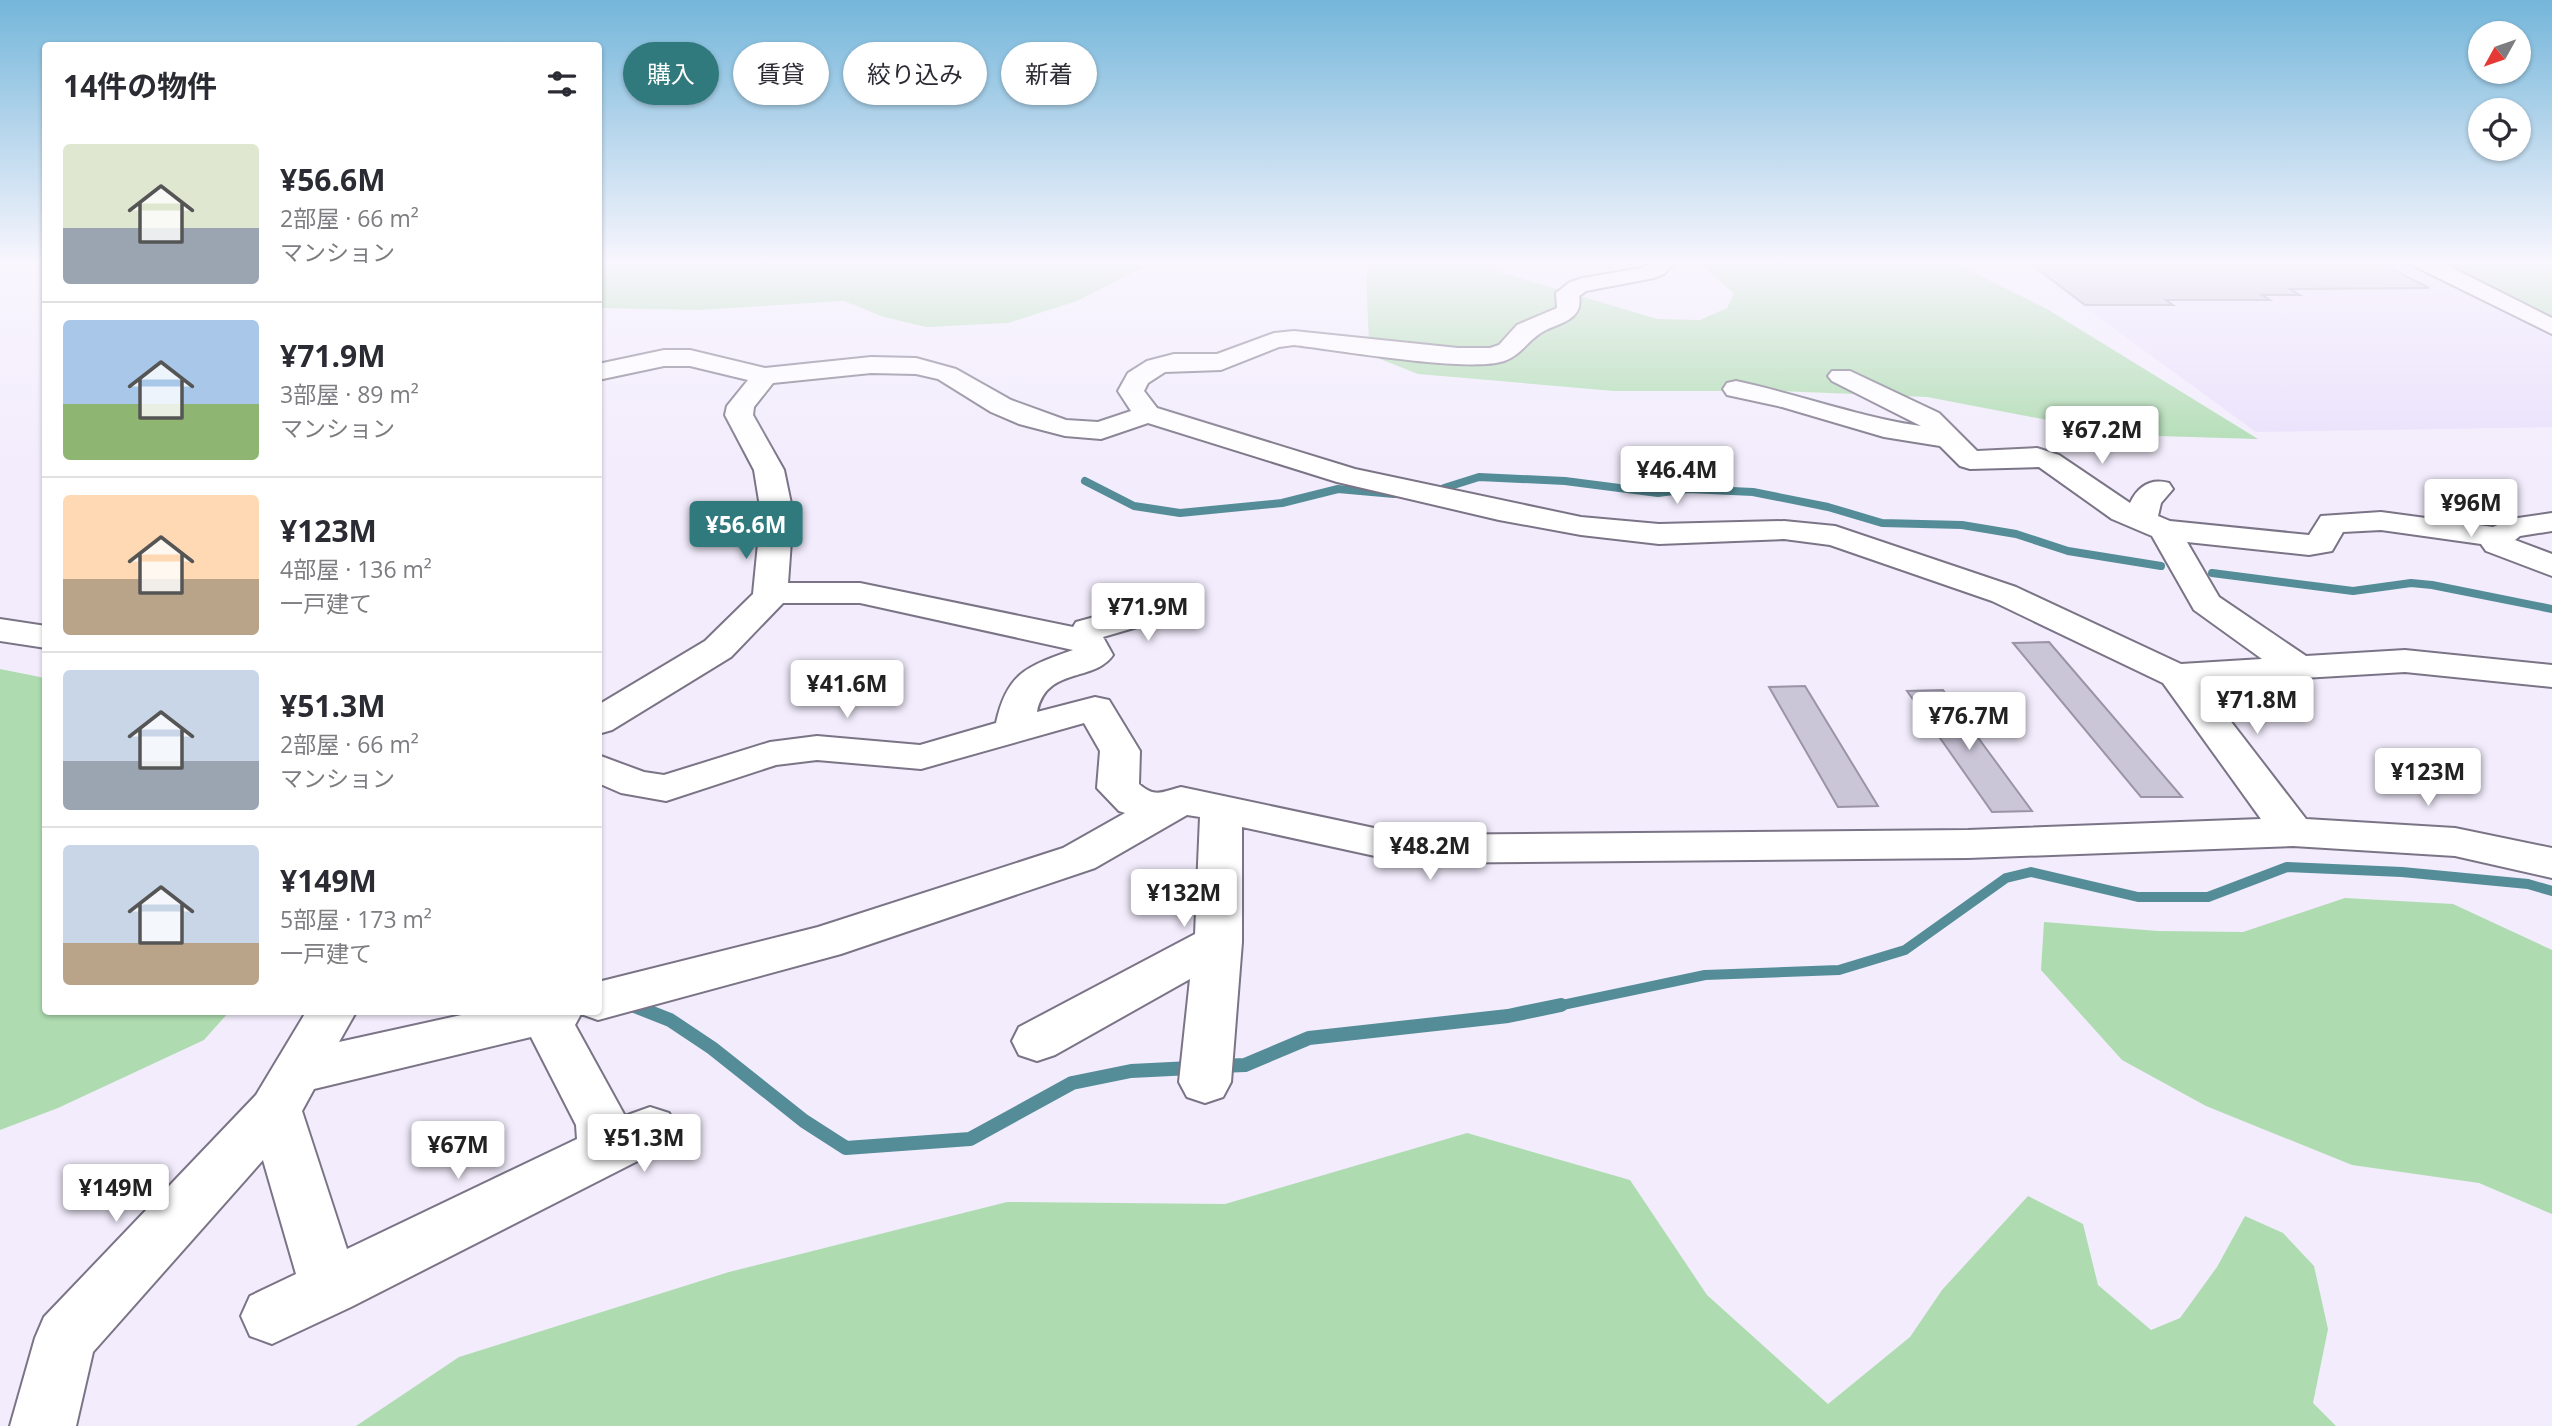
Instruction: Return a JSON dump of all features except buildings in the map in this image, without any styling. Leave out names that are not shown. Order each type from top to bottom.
[{"type":"street","points":[[1147,414],[1131,391],[1137,379],[1156,366],[1174,362],[1221,362],[1247,354],[1274,340],[1333,340],[1458,356],[1494,356],[1508,350],[1525,331],[1532,328]]},
{"type":"street","points":[[602,371],[664,358],[690,358],[765,376],[871,365],[916,366],[947,374],[1001,406],[1029,418],[1065,428],[1101,431],[1147,414],[1347,476],[1499,511],[1581,526],[1659,534],[1784,530],[1835,536],[2004,594],[2176,675],[2292,832]]},
{"type":"street","points":[[602,720],[718,649],[770,593],[777,513],[769,470],[739,415],[741,406],[765,376]]},
{"type":"street","points":[[1841,376],[1929,419],[1970,460],[2038,457],[2049,461],[2123,512],[2153,525],[2309,545],[2321,544],[2332,523],[2381,521],[2499,537]]},
{"type":"street","points":[[1736,389],[1788,400],[1884,429],[1951,439]]},
{"type":"street","points":[[2158,489],[2146,500],[2153,525],[2206,603],[2298,667]]},
{"type":"street","points":[[2552,522],[2511,528],[2499,537],[2497,544],[2552,566]]},
{"type":"street","points":[[770,593],[860,593],[1084,640],[1095,655],[1044,673],[1021,696],[1014,730]]},
{"type":"street","points":[[1084,640],[1089,630],[1180,604]]},
{"type":"street","points":[[0,630],[42,636]]},
{"type":"street","points":[[2176,675],[2405,661],[2552,676]]},
{"type":"street","points":[[602,770],[636,784],[666,788],[769,754],[817,748],[921,757],[1095,708],[1120,751],[1118,788],[1134,802],[1163,810]]},
{"type":"street","points":[[602,1000],[824,942],[1067,862],[1181,800],[1407,849],[1968,844],[2292,832],[2455,842],[2552,863]]},
{"type":"street","points":[[1207,1067],[1218,942],[1222,809]]},
{"type":"street","points":[[1037,1041],[1218,942]]},
{"type":"street","points":[[43,1426],[66,1338],[286,1091],[329,1015]]},
{"type":"street","points":[[286,1091],[544,1015]]},
{"type":"street","points":[[272,1316],[628,1140],[603,1125],[552,1015]]},
{"type":"street","points":[[286,1091],[330,1288]]},
{"type":"shaded area","points":[[2112,328],[2541,328],[2552,333],[2552,427],[2256,432]]},
{"type":"green space","points":[[1368,328],[2077,328],[2258,439],[2126,435],[1927,397],[1779,391],[1614,391],[1418,374],[1380,359],[1369,344]]},
{"type":"green space","points":[[0,669],[42,677],[42,1015],[226,1015],[204,1040],[58,1108],[0,1130]]},
{"type":"green space","points":[[2345,898],[2453,904],[2552,950],[2552,1214],[2479,1183],[2352,1165],[2206,1106],[2122,1060],[2041,970],[2044,922],[2158,931],[2243,932]]},
{"type":"green space","points":[[1467,1133],[1630,1180],[1707,1295],[1828,1404],[1910,1337],[1942,1290],[2028,1196],[2083,1224],[2098,1285],[2151,1330],[2180,1318],[2217,1267],[2245,1216],[2283,1233],[2314,1266],[2328,1329],[2313,1403],[2336,1426],[356,1426],[459,1357],[729,1272],[1007,1202],[1225,1204]]},
{"type":"waterway","points":[[1444,488],[1479,477],[1565,481],[1658,493],[1688,489],[1753,492],[1828,507],[1882,523],[1962,525],[2016,534],[2068,551],[2161,566]]},
{"type":"waterway","points":[[1085,481],[1134,506],[1180,513],[1282,503],[1338,489],[1394,494]]},
{"type":"waterway","points":[[2212,573],[2353,591],[2411,583],[2432,585],[2552,609]]},
{"type":"waterway","points":[[1553,1007],[1705,975],[1839,970],[1905,950],[2006,878],[2031,872],[2138,897],[2208,897],[2287,867],[2402,872],[2528,884],[2552,891]]},
{"type":"waterway","points":[[630,1004],[636,1007]]},
{"type":"waterway","points":[[632,1005],[636,1007]]},
{"type":"waterway","points":[[1220,1066],[1245,1065],[1309,1038],[1508,1016],[1561,1005]]},
{"type":"waterway","points":[[636,1007],[670,1020],[712,1048],[804,1121],[846,1148],[970,1139],[1072,1083],[1131,1071],[1191,1068]]}]
